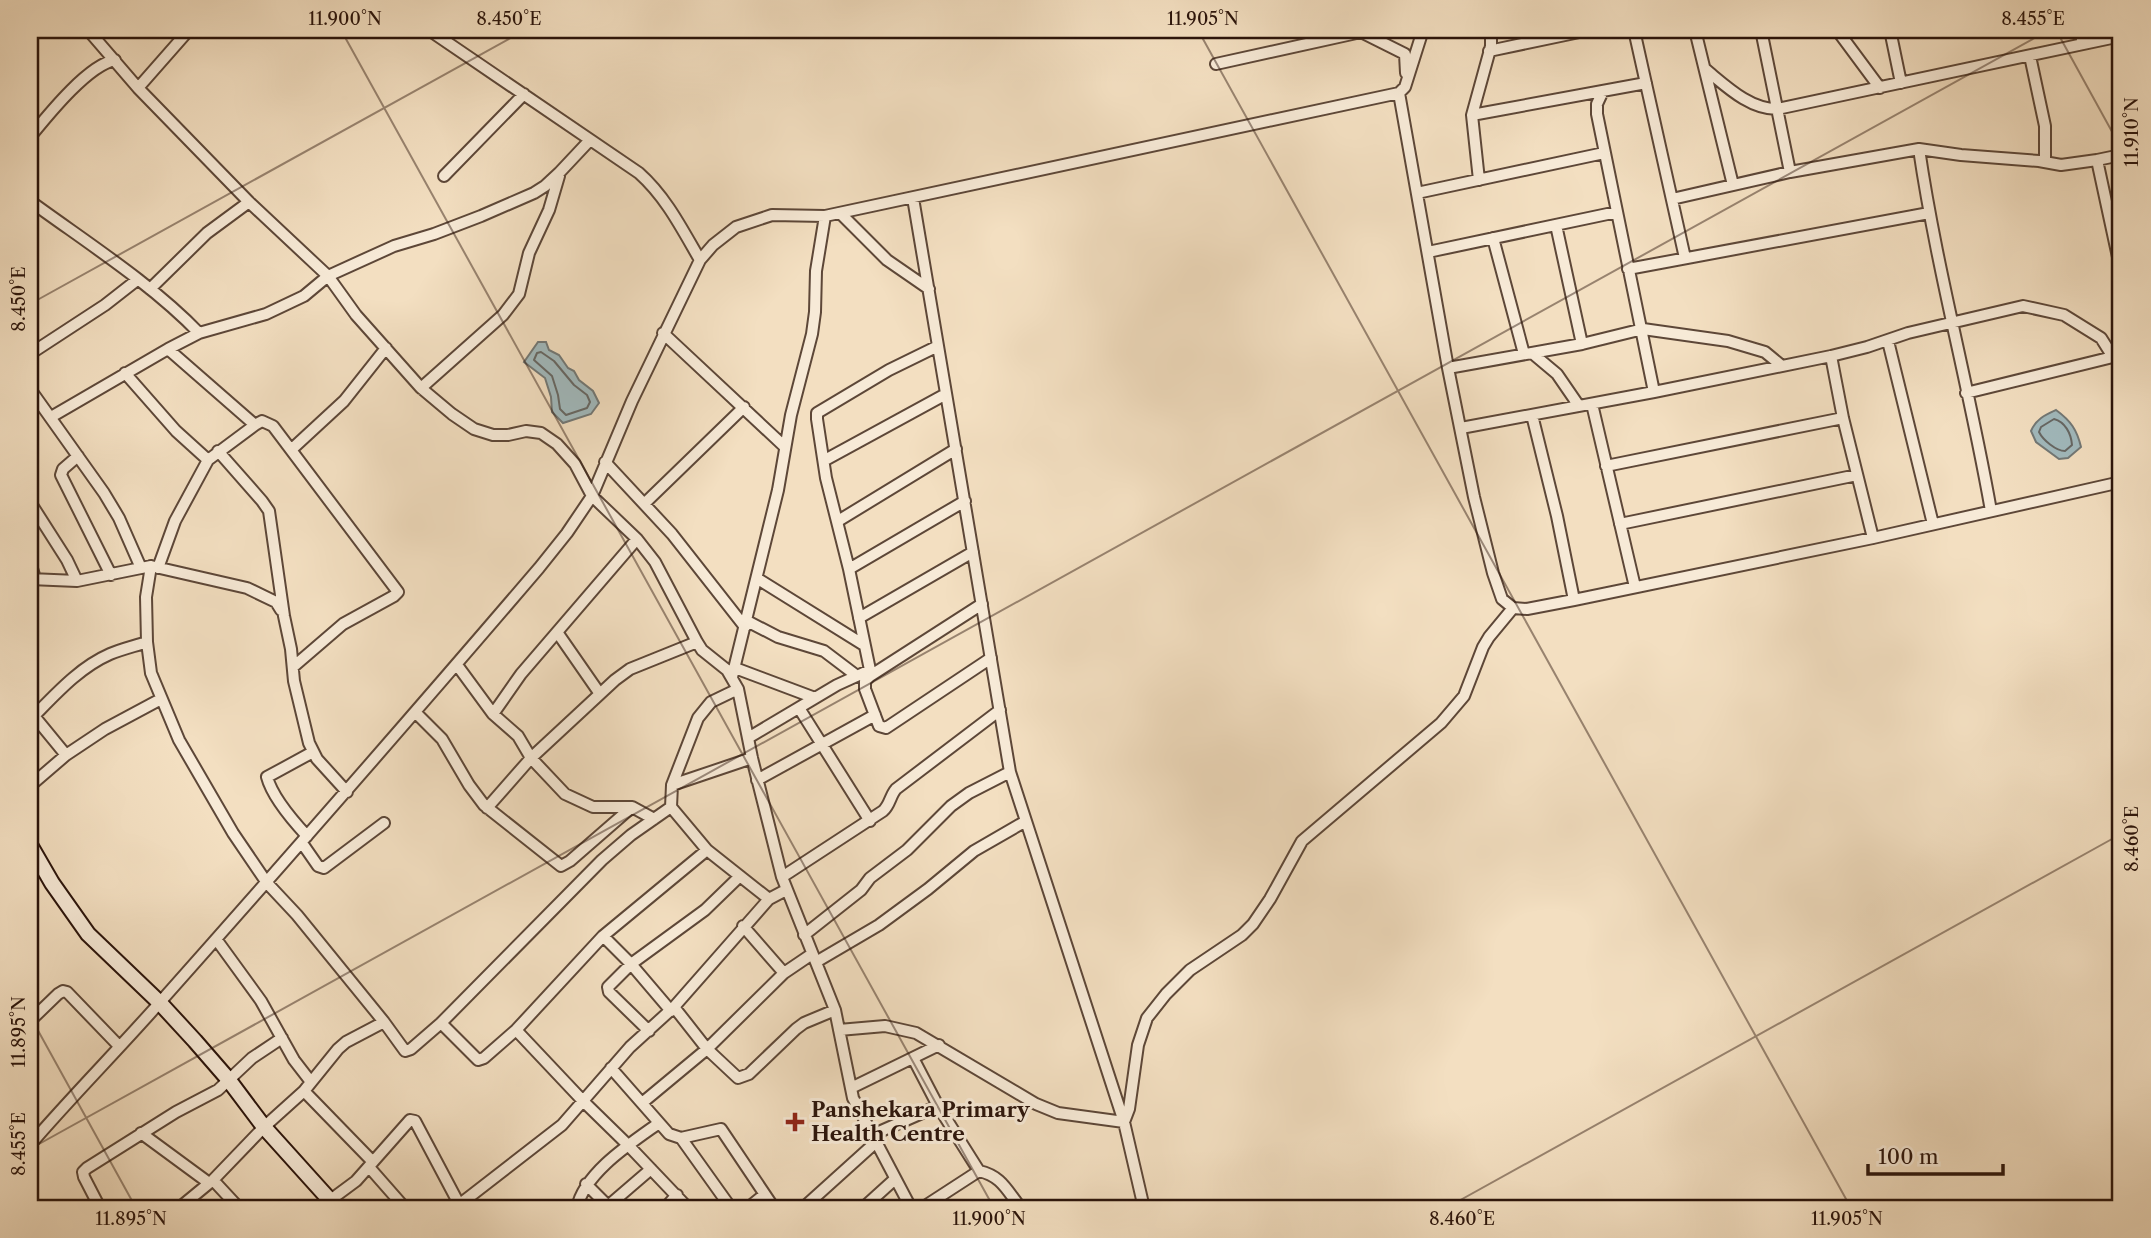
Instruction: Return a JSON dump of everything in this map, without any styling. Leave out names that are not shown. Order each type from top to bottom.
[{"type":"street","points":[[88,30],[138,88],[249,202],[328,276],[356,315],[421,388],[474,429],[493,435],[508,435],[526,430],[541,433],[557,444],[575,464],[592,496],[637,539],[655,562],[702,650],[734,673],[815,698]]},
{"type":"street","points":[[138,88],[189,30]]},
{"type":"street","points":[[429,30],[639,173],[655,187],[700,260]]},
{"type":"street","points":[[1423,30],[1406,82],[1399,93],[1474,497],[1502,599],[1513,608],[1527,610],[1872,538],[2121,482]]},
{"type":"street","points":[[1479,180],[1472,115],[1489,51],[1491,30]]},
{"type":"street","points":[[1489,51],[1590,30]]},
{"type":"street","points":[[1634,30],[1685,258]]},
{"type":"street","points":[[1695,30],[1733,185]]},
{"type":"street","points":[[1761,30],[1790,172]]},
{"type":"street","points":[[1837,30],[1880,88]]},
{"type":"street","points":[[1890,30],[1901,83]]},
{"type":"street","points":[[2080,30],[2083,44]]},
{"type":"street","points":[[1216,64],[1361,32],[1405,54],[1406,82]]},
{"type":"street","points":[[1705,69],[1752,103],[1768,109],[1777,109],[2121,36]]},
{"type":"street","points":[[2029,56],[2045,126],[2045,162]]},
{"type":"street","points":[[30,137],[49,113],[98,66],[116,60]]},
{"type":"street","points":[[1472,115],[1646,83]]},
{"type":"street","points":[[1603,90],[1597,104],[1597,114],[1654,392]]},
{"type":"street","points":[[30,1145],[347,792],[567,533],[592,496],[663,333],[700,260],[713,245],[736,228],[772,215],[825,216],[1399,93]]},
{"type":"street","points":[[444,176],[524,94]]},
{"type":"street","points":[[51,417],[200,333],[266,314],[292,303],[328,276],[394,246],[434,234],[513,202],[545,186],[590,140]]},
{"type":"street","points":[[1672,199],[1790,172],[1919,149],[2061,165],[2121,155]]},
{"type":"street","points":[[1919,149],[1928,213],[1991,511]]},
{"type":"street","points":[[1417,193],[1604,153]]},
{"type":"street","points":[[2096,160],[2121,271]]},
{"type":"street","points":[[421,388],[514,303],[519,294],[529,253],[549,210],[559,173]]},
{"type":"street","points":[[914,198],[1010,772],[1124,1122],[1144,1208]]},
{"type":"street","points":[[30,201],[150,289],[200,333]]},
{"type":"street","points":[[150,289],[207,233],[249,202]]},
{"type":"street","points":[[1428,252],[1616,212]]},
{"type":"street","points":[[840,213],[887,260],[929,289]]},
{"type":"street","points":[[1628,270],[1928,213]]},
{"type":"street","points":[[825,216],[816,271],[812,334],[791,415],[758,579],[734,673],[757,780],[782,877],[835,1010],[853,1098],[911,1208]]},
{"type":"street","points":[[1556,225],[1582,344]]},
{"type":"street","points":[[1493,238],[1528,354],[1557,373],[1579,406]]},
{"type":"street","points":[[30,354],[105,305],[137,280]]},
{"type":"street","points":[[1461,428],[1831,356],[1908,333],[2022,306],[2064,315],[2101,338],[2117,356],[1966,393]]},
{"type":"street","points":[[1448,368],[1582,344],[1643,329],[1728,341],[1765,352],[1783,366]]},
{"type":"street","points":[[663,333],[785,447]]},
{"type":"street","points":[[1888,341],[1933,524]]},
{"type":"street","points":[[938,346],[889,370],[817,413],[826,478],[849,569],[870,673],[865,685],[879,726],[886,728],[991,658]]},
{"type":"street","points":[[292,449],[344,401],[386,348]]},
{"type":"street","points":[[169,349],[255,425]]},
{"type":"street","points":[[1831,356],[1872,538]]},
{"type":"street","points":[[125,373],[176,431],[208,460]]},
{"type":"street","points":[[30,389],[78,456],[150,567]]},
{"type":"street","points":[[825,460],[947,394]]},
{"type":"street","points":[[1592,404],[1635,587]]},
{"type":"street","points":[[644,504],[744,407]]},
{"type":"street","points":[[1532,415],[1574,600]]},
{"type":"street","points":[[1606,466],[1843,418]]},
{"type":"street","points":[[293,667],[343,624],[398,592],[292,449],[273,426],[262,421],[208,460],[150,567],[146,597],[146,642],[151,673],[179,740],[233,833],[267,883],[384,1022],[402,1049],[408,1052],[441,1023],[602,860],[671,807]]},
{"type":"street","points":[[838,521],[956,449]]},
{"type":"street","points":[[218,451],[262,500],[268,511],[297,694],[309,744],[317,759],[347,792]]},
{"type":"street","points":[[78,456],[62,469],[61,475],[111,575]]},
{"type":"street","points":[[605,462],[681,544],[746,624],[824,652],[857,676]]},
{"type":"street","points":[[1620,524],[1857,475]]},
{"type":"street","points":[[849,569],[965,501]]},
{"type":"street","points":[[30,502],[67,560],[77,581]]},
{"type":"street","points":[[493,714],[520,674],[637,539]]},
{"type":"street","points":[[859,618],[973,552]]},
{"type":"street","points":[[30,562],[32,578],[77,581],[150,567],[256,592],[276,602],[284,615]]},
{"type":"street","points":[[758,579],[864,645]]},
{"type":"street","points":[[748,738],[815,698],[857,676],[870,673],[982,604]]},
{"type":"street","points":[[1124,1122],[1129,1109],[1138,1045],[1147,1018],[1166,994],[1191,970],[1242,936],[1253,924],[1302,841],[1441,723],[1464,696],[1483,647],[1513,608]]},
{"type":"street","points":[[557,632],[600,694]]},
{"type":"street","points":[[66,755],[32,718],[67,682],[89,666],[109,654],[146,642]]},
{"type":"street","points":[[487,808],[531,758],[630,669],[696,642]]},
{"type":"street","points":[[457,665],[493,714],[518,736],[531,758],[556,785],[577,801],[593,807],[632,807],[654,819]]},
{"type":"street","points":[[738,689],[711,702],[698,718],[672,785],[671,807],[707,850],[769,899]]},
{"type":"street","points":[[30,786],[66,755],[161,699]]},
{"type":"street","points":[[799,708],[870,821]]},
{"type":"street","points":[[782,877],[870,821],[888,806],[896,789],[1000,709]]},
{"type":"street","points":[[416,713],[442,739],[469,785],[487,808],[561,866],[570,862],[632,807]]},
{"type":"street","points":[[757,780],[875,715]]},
{"type":"street","points":[[313,752],[269,775],[267,780],[318,866],[324,868],[384,823]]},
{"type":"street","points":[[672,785],[752,758]]},
{"type":"street","points":[[804,936],[862,890],[870,878],[907,850],[951,806],[969,793],[1010,772]]},
{"type":"street","points":[[642,1103],[707,1049],[784,973],[879,925],[974,852],[1026,821]]},
{"type":"street","points":[[30,845],[88,934],[160,1003],[228,1079],[330,1206],[371,1165],[408,1121],[413,1120],[457,1206],[562,1125],[630,1047],[673,1009],[743,926],[769,899],[786,890]]},
{"type":"street","points":[[441,1023],[481,1060],[516,1030],[603,936],[707,850]]},
{"type":"street","points":[[649,1031],[608,990],[612,982],[631,964],[705,910],[739,877]]},
{"type":"street","points":[[743,926],[784,973]]},
{"type":"street","points":[[603,936],[735,1076],[743,1077],[748,1074],[796,1029],[835,1010]]},
{"type":"street","points":[[216,939],[261,1002],[307,1086],[405,1208]]},
{"type":"street","points":[[30,1021],[58,994],[68,992],[119,1046]]},
{"type":"street","points":[[179,1208],[211,1181],[307,1086],[346,1042],[384,1022]]},
{"type":"street","points":[[839,1030],[885,1026],[916,1033],[1037,1104],[1058,1113],[1124,1122]]},
{"type":"street","points":[[516,1030],[688,1208]]},
{"type":"street","points":[[100,1208],[83,1172],[141,1133],[218,1090],[252,1058],[282,1038]]},
{"type":"street","points":[[851,1088],[939,1045]]},
{"type":"street","points":[[913,1058],[938,1106],[978,1171]]},
{"type":"street","points":[[611,1068],[668,1134],[681,1138],[722,1129],[774,1208]]},
{"type":"street","points":[[803,1208],[873,1139],[938,1106]]},
{"type":"street","points":[[577,1208],[586,1184],[628,1145],[659,1123]]},
{"type":"street","points":[[141,1133],[211,1181],[239,1208]]},
{"type":"street","points":[[681,1138],[731,1208]]},
{"type":"street","points":[[586,1184],[609,1207],[650,1169]]},
{"type":"street","points":[[922,1208],[978,1171],[992,1174],[1018,1204],[1003,1208]]},
{"type":"street","points":[[863,1208],[895,1179]]},
{"type":"street","points":[[665,1208],[677,1195]]},
{"type":"street","points":[[748,1208],[764,1195]]},
{"type":"water","points":[[538,342],[546,342],[549,350],[559,355],[579,380],[593,391],[599,403],[591,414],[563,423],[552,412],[545,378],[524,362]]},
{"type":"water","points":[[2056,410],[2073,426],[2081,447],[2068,458],[2059,459],[2036,442],[2031,431],[2038,420]]},
{"type":"place","name":"Panshekara Primary Health Centre","points":[[795,1122]]}]
